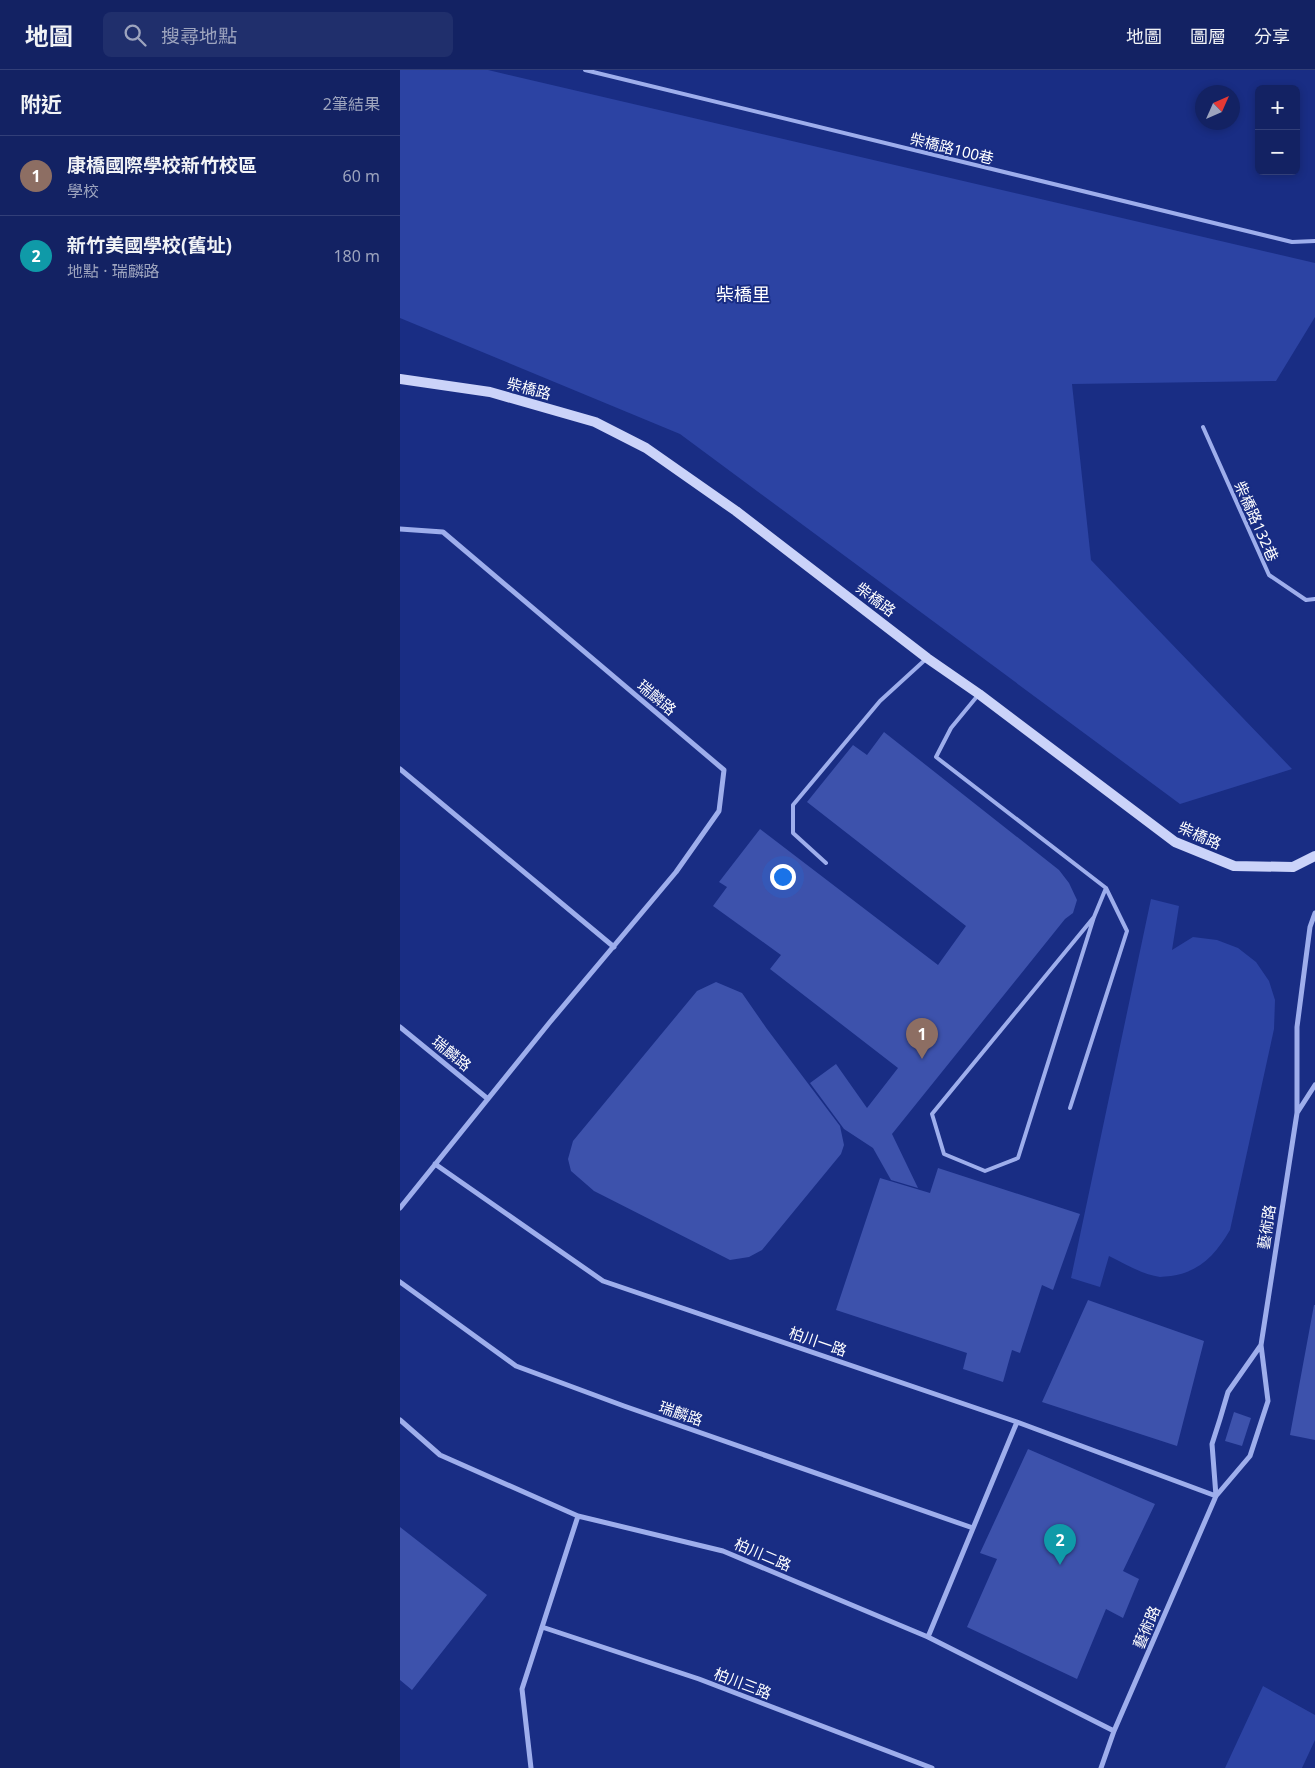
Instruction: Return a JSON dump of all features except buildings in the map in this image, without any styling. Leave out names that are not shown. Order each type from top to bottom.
[{"type":"main road","name":"柴橋路","points":[[400,379],[490,392],[596,422],[646,448],[736,511],[927,658],[979,694],[1175,842],[1234,866],[1293,867],[1315,856]]},
{"type":"street","name":"瑞麟路","points":[[400,529],[443,532],[724,770],[719,811],[676,872],[400,1208]]},
{"type":"street","points":[[400,769],[614,947]]},
{"type":"street","name":"藝術路","points":[[1101,1768],[1114,1731],[1216,1496],[1250,1456],[1268,1402],[1261,1345],[1297,1113],[1297,1027],[1310,927],[1315,913]]},
{"type":"street","name":"瑞麟路","points":[[400,1027],[488,1099]]},
{"type":"street","name":"藝術路","points":[[1297,1113],[1315,1085]]},
{"type":"street","name":"柏川一路","points":[[435,1164],[603,1280],[1016,1422],[1216,1496]]},
{"type":"street","name":"瑞麟路","points":[[400,1282],[516,1366],[624,1406],[973,1528]]},
{"type":"street","name":"藝術路","points":[[1216,1496],[1212,1444],[1228,1392],[1261,1345]]},
{"type":"street","name":"柏川二路","points":[[400,1420],[440,1455],[578,1516],[723,1551],[928,1637],[1114,1731]]},
{"type":"street","points":[[928,1637],[1016,1422]]},
{"type":"street","points":[[531,1768],[522,1689],[578,1516]]},
{"type":"street","name":"柏川三路","points":[[542,1627],[699,1679],[932,1768]]},
{"type":"lane","name":"柴橋路100巷","points":[[585,70],[1292,242],[1315,241]]},
{"type":"lane","name":"柴橋路132巷","points":[[1203,427],[1269,576],[1306,600],[1315,599]]},
{"type":"lane","points":[[826,863],[793,834],[793,805],[880,701],[927,658]]},
{"type":"lane","points":[[979,694],[951,728],[936,757],[1106,888],[1127,931],[1070,1108]]},
{"type":"lane","points":[[1094,917],[932,1114],[944,1154],[985,1171],[1018,1158],[1094,917],[1106,888]]},
{"type":"shaded area","points":[[400,70],[488,70],[1315,263],[1315,317],[1276,381],[1072,384],[1091,560],[1292,769],[1180,804],[680,434],[400,318]]},
{"type":"shaded area","points":[[1151,899],[1179,906],[1172,950],[1193,937],[1217,940],[1238,948],[1256,962],[1269,981],[1275,1000],[1274,1029],[1230,1230],[1225,1239],[1213,1254],[1199,1266],[1171,1276],[1160,1277],[1146,1274],[1109,1256],[1100,1287],[1071,1278]]},
{"type":"shaded area","points":[[1263,1686],[1315,1715],[1315,1740],[1302,1768],[1225,1768]]},
{"type":"place","name":"康橋國際學校新竹校區","points":[[922,1059]]},
{"type":"place","name":"新竹美國學校(舊址)","points":[[1060,1565]]},
{"type":"district","name":"柴橋里","points":[[743,294]]}]
